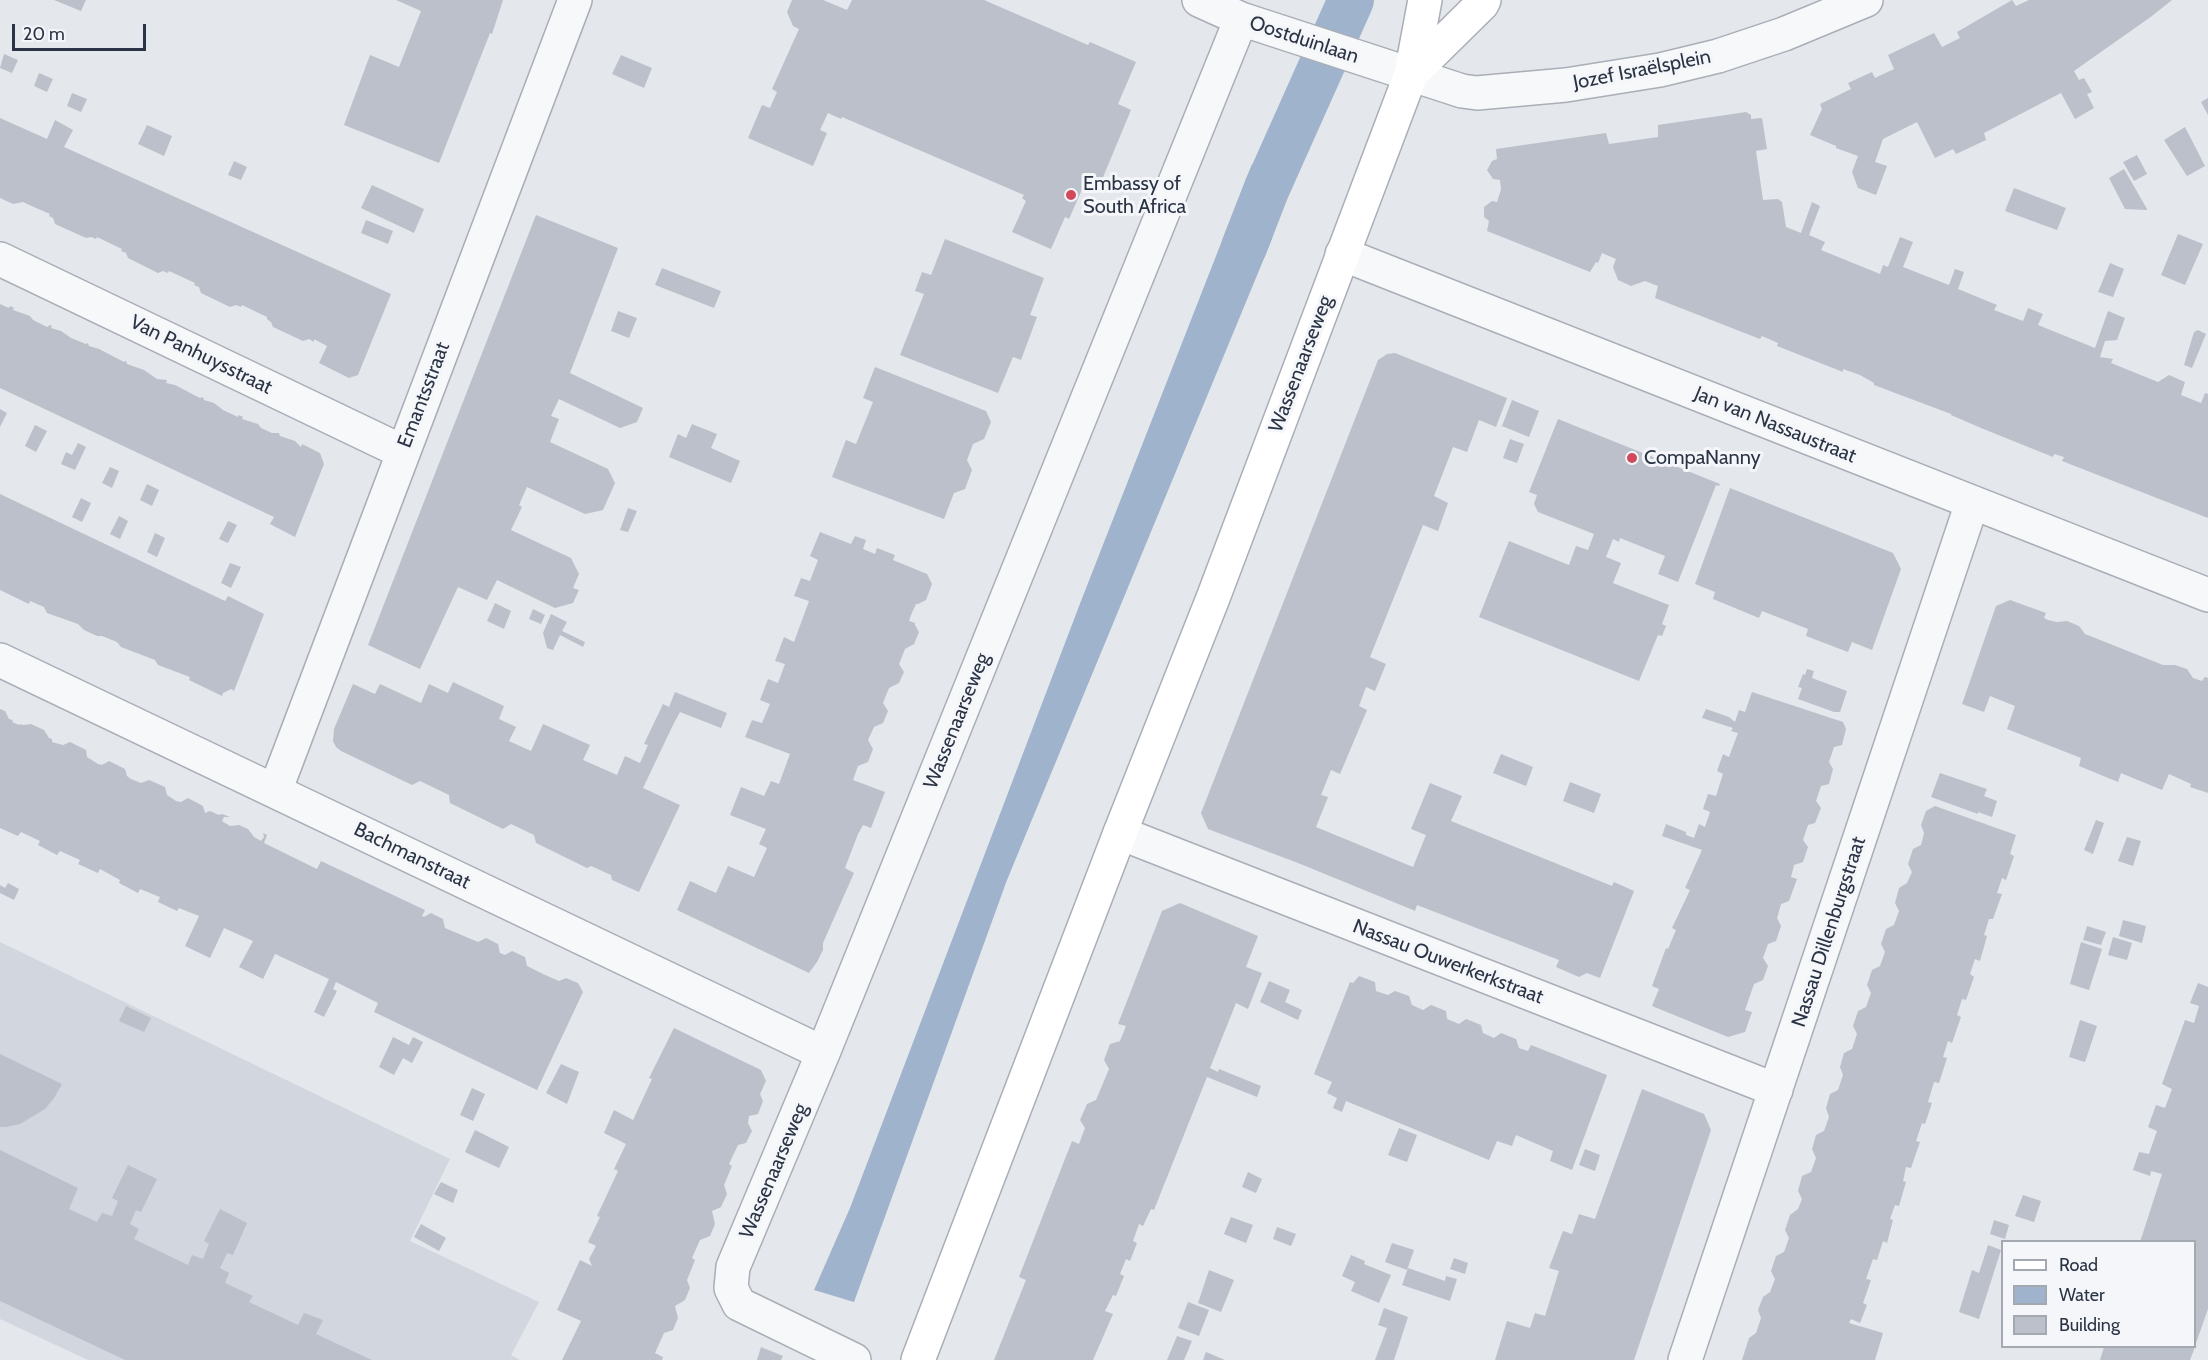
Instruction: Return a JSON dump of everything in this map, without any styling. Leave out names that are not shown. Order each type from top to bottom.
[{"type":"street","name":"Emantsstraat","points":[[275,791],[575,0]]},
{"type":"street","name":"Oostduinlaan","points":[[1199,0],[1241,19],[1412,74]]},
{"type":"street","name":"Wassenaarseweg","points":[[918,1360],[1120,833],[1213,598],[1412,74],[1425,0]]},
{"type":"street","name":"Wassenaarseweg","points":[[1412,74],[1484,0]]},
{"type":"street","name":"Jozef Israëlsplein","points":[[1412,74],[1462,91],[1477,93],[1566,85],[1660,70],[1718,56],[1784,34],[1866,0]]},
{"type":"street","name":"Wassenaarseweg","points":[[854,1360],[739,1304],[731,1288],[733,1267],[823,1053],[1241,19]]},
{"type":"street","name":"Jan van Nassaustraat","points":[[1342,254],[2208,595]]},
{"type":"street","name":"Van Panhuysstraat","points":[[0,259],[403,452]]},
{"type":"street","name":"Nassau Dillenburgstraat","points":[[1685,1360],[1972,503]]},
{"type":"street","name":"Bachmanstraat","points":[[0,660],[823,1053]]},
{"type":"street","name":"Nassau Ouwerkerkstraat","points":[[1120,833],[1776,1090]]},
{"type":"shaded area","points":[[0,942],[450,1159],[410,1241],[539,1302],[511,1355],[520,1360],[88,1360],[0,1319]]},
{"type":"water","points":[[1252,164],[1282,210],[1270,244],[1007,880],[854,1302],[814,1290],[850,1208],[1081,601]]},
{"type":"building","points":[[54,0],[86,0],[81,11]]},
{"type":"building","points":[[396,0],[503,0],[492,34],[490,33],[439,163],[344,125],[370,55],[399,67],[421,11]]},
{"type":"building","points":[[792,0],[823,0],[847,10],[852,0],[984,0],[1088,45],[1090,42],[1136,62],[1118,104],[1131,110],[1101,182],[1088,176],[1069,219],[1065,217],[1051,249],[1012,232],[1026,201],[1022,198],[1024,195],[842,117],[841,119],[828,113],[820,130],[827,133],[813,166],[748,138],[762,105],[770,108],[777,92],[772,89],[799,29],[793,26],[787,12]]},
{"type":"building","points":[[2012,0],[2016,6],[2029,0],[2172,0],[2074,71],[2079,80],[2084,78],[2092,92],[2087,94],[2094,108],[2075,119],[2061,93],[1984,133],[1986,140],[1956,154],[1953,149],[1935,158],[1917,122],[1883,139],[1875,162],[1887,166],[1876,195],[1858,188],[1852,172],[1858,156],[1810,135],[1822,109],[1820,104],[1851,89],[1848,83],[1872,72],[1875,78],[1894,69],[1888,55],[1934,33],[1942,47],[1960,38],[1957,32]]},
{"type":"building","points":[[4,54],[18,60],[12,73],[0,68]]},
{"type":"building","points":[[621,55],[652,68],[644,88],[612,74]]},
{"type":"building","points":[[39,73],[53,79],[47,92],[34,86]]},
{"type":"building","points":[[72,93],[87,99],[81,112],[67,106]]},
{"type":"building","points":[[2208,98],[2208,115],[2201,102]]},
{"type":"building","points":[[1746,112],[1751,115],[1751,119],[1762,118],[1767,149],[1756,151],[1763,200],[1778,199],[1782,202],[1786,227],[1801,233],[1812,202],[1820,206],[1809,235],[1825,242],[1821,250],[1880,274],[1883,265],[1888,267],[1900,237],[1913,242],[1903,267],[1949,285],[1955,269],[1964,272],[1958,289],[1997,305],[1994,310],[2023,321],[2028,308],[2043,314],[2038,325],[2095,348],[2108,311],[2125,318],[2117,340],[2105,341],[2100,357],[2113,359],[2111,363],[2158,382],[2169,375],[2185,382],[2181,395],[2201,403],[2205,393],[2208,394],[2208,518],[2062,461],[2064,457],[2054,454],[2053,457],[1951,414],[1874,385],[1860,375],[1843,369],[1843,372],[1777,346],[1778,343],[1762,336],[1760,339],[1655,298],[1658,286],[1645,281],[1631,286],[1618,280],[1613,267],[1616,259],[1602,253],[1598,263],[1596,262],[1590,272],[1487,231],[1489,221],[1484,217],[1484,207],[1492,201],[1497,202],[1501,189],[1500,180],[1493,179],[1487,170],[1492,161],[1497,159],[1496,149],[1606,133],[1609,144],[1658,137],[1658,125]]},
{"type":"building","points":[[0,118],[47,139],[55,120],[73,130],[64,147],[391,294],[358,375],[349,378],[319,363],[327,346],[314,339],[314,342],[309,339],[303,341],[273,327],[267,317],[242,305],[241,307],[236,305],[230,307],[201,293],[199,287],[194,285],[195,283],[169,271],[158,273],[128,258],[126,253],[121,251],[122,249],[97,237],[96,239],[86,238],[55,224],[50,214],[23,202],[13,204],[0,198]]},
{"type":"building","points":[[147,125],[172,136],[164,156],[138,144]]},
{"type":"building","points":[[2185,127],[2205,166],[2187,176],[2164,140]]},
{"type":"building","points":[[2137,155],[2147,174],[2134,181],[2123,162]]},
{"type":"building","points":[[234,161],[247,167],[241,180],[228,175]]},
{"type":"building","points":[[2124,169],[2147,210],[2125,209],[2109,178]]},
{"type":"building","points":[[372,185],[424,209],[414,233],[361,208]]},
{"type":"building","points":[[2014,188],[2066,208],[2057,230],[2005,211]]},
{"type":"building","points":[[536,215],[618,248],[570,373],[643,408],[637,422],[620,428],[559,399],[551,416],[559,419],[550,442],[608,469],[615,483],[603,510],[585,514],[527,487],[519,505],[522,507],[511,530],[571,558],[579,574],[573,588],[579,590],[573,603],[555,608],[497,580],[487,600],[458,587],[420,669],[368,645]]},
{"type":"building","points":[[366,220],[393,231],[388,244],[361,233]]},
{"type":"building","points":[[2178,234],[2203,244],[2185,285],[2161,275]]},
{"type":"building","points":[[945,239],[1044,278],[1030,315],[1037,317],[1021,360],[1013,357],[998,393],[900,355],[924,294],[915,291],[922,272],[931,275]]},
{"type":"building","points":[[2110,263],[2124,269],[2113,297],[2098,292]]},
{"type":"building","points":[[662,268],[721,291],[714,308],[655,285]]},
{"type":"building","points":[[0,304],[9,308],[10,306],[14,308],[13,310],[30,316],[47,327],[50,325],[51,328],[71,338],[88,343],[89,346],[126,361],[127,364],[144,370],[157,379],[167,380],[166,383],[175,385],[200,398],[203,397],[204,400],[238,417],[239,415],[243,417],[242,419],[258,424],[261,428],[272,433],[279,433],[280,436],[295,441],[301,447],[302,444],[320,453],[324,464],[295,537],[270,524],[274,517],[0,388]]},
{"type":"building","points":[[618,311],[637,318],[629,338],[611,331]]},
{"type":"building","points":[[2198,330],[2206,334],[2192,368],[2184,365],[2194,332]]},
{"type":"building","points":[[1395,353],[1507,398],[1496,427],[1479,420],[1467,452],[1453,447],[1434,496],[1448,503],[1438,531],[1423,525],[1370,657],[1386,664],[1375,691],[1366,687],[1359,706],[1367,710],[1340,774],[1331,770],[1321,795],[1328,797],[1316,827],[1413,867],[1426,835],[1411,829],[1430,783],[1462,796],[1451,821],[1612,886],[1614,882],[1634,891],[1600,978],[1587,973],[1579,977],[1556,967],[1559,960],[1417,905],[1415,911],[1208,829],[1201,813],[1378,360],[1387,354]]},
{"type":"building","points":[[875,367],[986,411],[991,422],[984,439],[973,444],[967,460],[972,470],[965,489],[954,493],[944,519],[832,477],[846,440],[856,444],[873,402],[863,398]]},
{"type":"building","points":[[1512,400],[1539,411],[1529,437],[1502,426]]},
{"type":"building","points":[[0,409],[7,413],[0,427]]},
{"type":"building","points":[[1558,419],[1720,484],[1716,485],[1678,582],[1658,574],[1665,556],[1620,538],[1619,542],[1613,539],[1606,557],[1621,563],[1613,583],[1669,605],[1662,624],[1666,626],[1662,636],[1658,635],[1639,681],[1479,617],[1509,541],[1569,565],[1576,546],[1588,550],[1594,534],[1538,512],[1534,504],[1537,495],[1529,492]]},
{"type":"building","points":[[692,424],[717,434],[711,448],[740,461],[731,483],[669,457],[678,434],[686,438]]},
{"type":"building","points":[[35,425],[47,431],[36,452],[25,446]]},
{"type":"building","points":[[1510,439],[1524,444],[1517,463],[1503,458]]},
{"type":"building","points":[[78,443],[86,447],[75,470],[61,464],[66,452],[72,455]]},
{"type":"building","points":[[110,467],[119,471],[112,488],[102,483]]},
{"type":"building","points":[[147,484],[159,490],[152,506],[140,500]]},
{"type":"building","points":[[1730,488],[1893,553],[1901,569],[1872,650],[1852,642],[1848,652],[1806,636],[1808,629],[1762,611],[1759,618],[1713,599],[1715,592],[1695,584]]},
{"type":"building","points":[[0,494],[225,601],[228,596],[264,614],[234,691],[231,689],[222,696],[189,680],[190,677],[158,665],[155,660],[84,630],[78,624],[47,613],[44,607],[30,601],[29,604],[0,590]]},
{"type":"building","points":[[81,498],[91,503],[82,522],[72,517]]},
{"type":"building","points":[[628,508],[637,511],[628,532],[620,530]]},
{"type":"building","points":[[119,516],[128,521],[120,539],[110,534]]},
{"type":"building","points":[[228,521],[237,525],[228,543],[219,539]]},
{"type":"building","points":[[820,532],[851,544],[855,536],[866,540],[863,549],[875,554],[877,548],[895,555],[893,560],[927,574],[932,584],[926,600],[916,604],[911,615],[909,621],[915,623],[919,632],[914,644],[905,649],[899,664],[904,672],[899,683],[889,688],[883,703],[888,711],[883,723],[874,727],[868,740],[873,749],[868,762],[858,766],[853,780],[885,792],[871,828],[863,825],[858,834],[845,868],[854,873],[823,943],[823,950],[809,973],[677,910],[690,881],[716,893],[728,866],[754,877],[767,848],[759,844],[766,829],[730,815],[741,787],[764,796],[771,781],[779,784],[790,754],[745,737],[752,720],[762,723],[770,704],[760,700],[768,679],[778,683],[785,664],[775,661],[784,637],[794,642],[809,601],[794,596],[801,578],[810,581],[818,560],[810,556]]},
{"type":"building","points":[[155,533],[165,538],[157,557],[147,552]]},
{"type":"building","points":[[230,563],[241,567],[231,588],[221,583]]},
{"type":"building","points":[[2010,600],[2046,613],[2044,618],[2048,620],[2067,621],[2079,626],[2085,634],[2163,665],[2175,665],[2187,669],[2193,678],[2202,681],[2205,677],[2208,678],[2208,793],[2190,787],[2191,784],[2169,774],[2162,790],[2121,773],[2118,782],[2079,766],[2081,758],[2007,729],[2015,706],[1990,696],[1984,712],[1962,704],[1996,606]]},
{"type":"building","points":[[495,603],[511,611],[504,629],[487,621]]},
{"type":"building","points":[[533,609],[545,615],[541,624],[529,619]]},
{"type":"building","points":[[551,614],[567,622],[562,631],[585,642],[583,647],[560,635],[553,650],[547,648],[543,633]]},
{"type":"building","points":[[1807,669],[1814,671],[1812,678],[1847,691],[1840,712],[1798,699],[1802,688],[1798,687]]},
{"type":"building","points":[[453,682],[504,706],[499,719],[516,727],[509,741],[531,751],[543,724],[590,745],[583,760],[617,775],[625,756],[640,763],[648,745],[644,744],[663,704],[669,707],[675,692],[727,713],[721,728],[680,712],[673,725],[643,788],[680,805],[639,892],[612,880],[611,875],[591,866],[587,868],[536,843],[534,835],[511,824],[503,829],[450,803],[449,795],[420,781],[412,785],[336,747],[333,741],[334,729],[353,684],[375,694],[380,684],[421,703],[429,684],[448,693]]},
{"type":"building","points":[[1752,692],[1843,722],[1846,729],[1842,745],[1834,747],[1829,762],[1833,769],[1829,784],[1821,786],[1816,801],[1821,808],[1815,823],[1808,825],[1803,840],[1808,847],[1803,862],[1794,865],[1791,877],[1797,879],[1789,901],[1781,904],[1777,918],[1781,926],[1776,941],[1768,944],[1763,958],[1768,966],[1763,980],[1754,984],[1745,1010],[1752,1012],[1745,1032],[1728,1037],[1652,1006],[1659,989],[1652,986],[1666,948],[1668,949],[1676,930],[1672,928],[1690,890],[1685,888],[1702,850],[1662,836],[1666,824],[1694,838],[1699,824],[1705,827],[1710,812],[1703,809],[1708,794],[1716,796],[1723,774],[1717,771],[1723,754],[1729,757],[1738,733],[1731,731],[1733,728],[1702,718],[1706,709],[1729,717],[1735,722],[1739,710],[1745,712]]},
{"type":"building","points":[[0,709],[5,711],[9,719],[13,720],[12,722],[19,725],[31,724],[44,730],[52,742],[63,745],[61,746],[70,742],[86,750],[87,757],[98,764],[102,765],[109,761],[125,769],[127,776],[131,779],[141,783],[149,780],[165,787],[167,795],[176,801],[181,802],[188,798],[203,806],[205,813],[210,811],[230,817],[224,817],[222,821],[230,826],[239,825],[248,829],[254,837],[261,841],[264,837],[263,833],[267,835],[264,843],[317,869],[321,861],[425,910],[422,916],[424,917],[431,913],[443,919],[445,928],[478,942],[486,938],[498,944],[500,953],[505,955],[512,951],[525,957],[527,966],[543,974],[559,981],[566,978],[578,983],[583,992],[537,1090],[374,1012],[378,1003],[336,982],[333,989],[337,991],[324,1017],[314,1012],[329,979],[275,954],[263,979],[239,967],[253,941],[224,928],[210,958],[185,946],[199,916],[179,908],[177,911],[158,902],[160,897],[140,889],[138,893],[100,869],[98,873],[78,864],[80,860],[60,851],[57,855],[38,845],[40,841],[21,832],[18,836],[0,828]]},
{"type":"building","points":[[1501,754],[1533,767],[1526,786],[1493,773]]},
{"type":"building","points":[[1940,773],[1987,789],[1984,796],[1997,801],[1992,817],[1931,797]]},
{"type":"building","points":[[1570,782],[1601,794],[1594,813],[1563,801]]},
{"type":"building","points":[[1935,806],[2016,835],[2010,854],[2014,856],[2006,880],[2002,878],[1997,893],[2002,894],[1993,919],[1989,919],[1980,961],[1975,959],[1970,974],[1974,977],[1966,1000],[1962,999],[1957,1015],[1961,1017],[1952,1043],[1948,1041],[1943,1057],[1947,1058],[1939,1083],[1934,1082],[1928,1102],[1932,1103],[1916,1141],[1920,1142],[1911,1168],[1906,1167],[1903,1181],[1906,1182],[1899,1206],[1895,1205],[1890,1219],[1893,1220],[1887,1243],[1883,1241],[1877,1260],[1873,1259],[1866,1279],[1871,1280],[1863,1303],[1867,1305],[1860,1323],[1851,1319],[1849,1323],[1883,1333],[1875,1360],[1742,1360],[1749,1338],[1756,1333],[1761,1318],[1758,1310],[1763,1297],[1770,1292],[1775,1279],[1771,1271],[1776,1256],[1784,1252],[1789,1238],[1785,1230],[1790,1215],[1798,1209],[1802,1199],[1798,1191],[1802,1176],[1811,1172],[1816,1158],[1812,1149],[1816,1135],[1824,1131],[1829,1117],[1826,1108],[1830,1094],[1838,1090],[1843,1075],[1840,1067],[1844,1053],[1852,1049],[1857,1034],[1853,1026],[1858,1011],[1866,1007],[1871,993],[1867,985],[1872,970],[1880,966],[1885,952],[1881,944],[1886,929],[1894,925],[1899,911],[1895,903],[1899,888],[1907,883],[1912,872],[1908,864],[1913,849],[1921,845],[1924,833],[1921,825],[1926,811]]},
{"type":"building","points":[[2096,820],[2104,823],[2093,854],[2084,850]]},
{"type":"building","points":[[2127,837],[2141,841],[2133,866],[2118,861]]},
{"type":"building","points":[[8,883],[19,889],[14,900],[0,893],[0,885],[5,888]]},
{"type":"building","points":[[1180,903],[1258,936],[1246,967],[1262,973],[1248,1009],[1236,1003],[1210,1068],[1218,1072],[1219,1069],[1261,1086],[1257,1097],[1207,1077],[1154,1210],[1151,1209],[1143,1226],[1139,1224],[1133,1241],[1137,1243],[1130,1261],[1126,1259],[1120,1274],[1124,1276],[1116,1296],[1113,1295],[1105,1311],[1113,1314],[1093,1360],[994,1360],[1026,1280],[1019,1277],[1061,1169],[1072,1141],[1079,1144],[1085,1128],[1080,1120],[1087,1104],[1096,1100],[1109,1069],[1104,1060],[1110,1044],[1120,1041],[1126,1026],[1118,1024],[1162,911]]},
{"type":"building","points":[[2123,920],[2146,926],[2142,943],[2119,936]]},
{"type":"building","points":[[2087,926],[2106,932],[2101,945],[2083,940]]},
{"type":"building","points":[[2113,937],[2132,943],[2127,960],[2108,955]]},
{"type":"building","points":[[2081,942],[2102,949],[2089,990],[2070,984]]},
{"type":"building","points":[[1359,976],[1375,982],[1376,991],[1388,995],[1395,991],[1409,996],[1412,1005],[1423,1010],[1431,1005],[1446,1011],[1447,1019],[1459,1024],[1466,1019],[1481,1025],[1483,1033],[1494,1038],[1501,1033],[1516,1039],[1519,1048],[1528,1051],[1531,1045],[1607,1075],[1572,1170],[1550,1161],[1553,1151],[1516,1135],[1512,1146],[1497,1141],[1489,1160],[1346,1101],[1342,1112],[1333,1108],[1337,1098],[1327,1093],[1332,1082],[1314,1074],[1350,982],[1353,983]]},
{"type":"building","points":[[1269,981],[1290,990],[1285,1002],[1302,1010],[1298,1020],[1260,1002]]},
{"type":"building","points":[[2198,983],[2208,987],[2208,1309],[2196,1343],[2196,1240],[2141,1240],[2162,1174],[2151,1171],[2150,1176],[2133,1170],[2139,1152],[2149,1154],[2157,1131],[2148,1127],[2156,1105],[2165,1108],[2172,1089],[2162,1084],[2185,1020],[2194,1023],[2199,1006],[2190,1003]]},
{"type":"building","points":[[126,1006],[151,1018],[144,1032],[119,1021]]},
{"type":"building","points":[[2080,1020],[2097,1026],[2085,1062],[2069,1057]]},
{"type":"building","points":[[674,1028],[761,1070],[766,1081],[760,1094],[763,1101],[758,1114],[749,1116],[748,1123],[752,1131],[746,1143],[738,1145],[729,1164],[732,1166],[724,1185],[727,1194],[721,1207],[712,1211],[715,1224],[710,1236],[700,1240],[692,1258],[695,1260],[687,1280],[690,1288],[685,1300],[675,1306],[678,1318],[673,1330],[664,1333],[655,1353],[663,1357],[662,1360],[562,1360],[581,1321],[557,1310],[580,1260],[592,1266],[589,1259],[596,1246],[588,1242],[600,1217],[597,1216],[618,1171],[614,1169],[626,1144],[604,1133],[614,1110],[633,1120],[652,1079],[649,1078]]},
{"type":"building","points":[[393,1037],[409,1045],[413,1037],[423,1042],[412,1063],[403,1058],[394,1075],[379,1067]]},
{"type":"building","points":[[0,1054],[62,1084],[45,1109],[20,1124],[6,1127],[0,1127]]},
{"type":"building","points":[[561,1064],[579,1072],[567,1104],[546,1093]]},
{"type":"building","points":[[472,1088],[485,1094],[473,1121],[460,1115]]},
{"type":"building","points":[[1642,1089],[1704,1114],[1711,1130],[1634,1360],[1495,1360],[1507,1321],[1530,1328],[1535,1313],[1545,1316],[1559,1271],[1549,1268],[1563,1231],[1572,1234],[1579,1214],[1595,1219]]},
{"type":"building","points":[[1399,1128],[1417,1135],[1407,1162],[1388,1155]]},
{"type":"building","points":[[475,1130],[509,1147],[499,1168],[465,1152]]},
{"type":"building","points":[[1585,1149],[1600,1155],[1595,1171],[1579,1165]]},
{"type":"building","points":[[0,1150],[78,1188],[69,1209],[97,1222],[102,1213],[112,1216],[118,1201],[112,1198],[128,1165],[157,1179],[141,1212],[136,1210],[130,1224],[139,1229],[134,1239],[188,1265],[192,1255],[203,1259],[209,1244],[204,1241],[220,1209],[247,1223],[233,1255],[227,1253],[220,1268],[229,1273],[225,1283],[253,1296],[249,1302],[298,1325],[304,1313],[323,1320],[316,1334],[372,1360],[125,1360],[0,1301]]},
{"type":"building","points":[[1248,1172],[1262,1179],[1256,1193],[1242,1187]]},
{"type":"building","points":[[441,1182],[458,1190],[453,1203],[434,1194]]},
{"type":"building","points":[[2023,1195],[2041,1201],[2034,1222],[2015,1216]]},
{"type":"building","points":[[1231,1217],[1253,1225],[1246,1243],[1224,1234]]},
{"type":"building","points":[[1994,1220],[2009,1225],[2005,1239],[1990,1234]]},
{"type":"building","points":[[421,1224],[446,1238],[439,1251],[414,1237]]},
{"type":"building","points":[[1277,1227],[1296,1234],[1291,1246],[1273,1239]]},
{"type":"building","points":[[1392,1243],[1414,1250],[1407,1270],[1385,1262]]},
{"type":"building","points":[[1988,1245],[2001,1250],[1979,1319],[1959,1312],[1972,1270],[1979,1273]]},
{"type":"building","points":[[1351,1255],[1365,1261],[1364,1264],[1391,1275],[1379,1303],[1351,1291],[1355,1282],[1342,1276]]},
{"type":"building","points":[[1454,1258],[1468,1263],[1465,1274],[1450,1269]]},
{"type":"building","points":[[1408,1268],[1445,1281],[1446,1276],[1457,1279],[1450,1301],[1402,1285]]},
{"type":"building","points":[[1209,1270],[1234,1280],[1221,1312],[1198,1303]]},
{"type":"building","points":[[1188,1302],[1209,1310],[1199,1336],[1178,1328]]},
{"type":"building","points":[[1384,1308],[1408,1317],[1394,1360],[1375,1360],[1387,1328],[1378,1325]]},
{"type":"building","points":[[1177,1336],[1192,1341],[1184,1360],[1167,1360]]},
{"type":"building","points":[[761,1347],[783,1356],[781,1360],[757,1360]]},
{"type":"building","points":[[2104,1348],[2195,1348],[2190,1360],[2100,1360]]},
{"type":"building","points":[[1206,1352],[1225,1360],[1203,1360]]},
{"type":"waterway","points":[[1244,247],[1267,188],[1351,0]]},
{"type":"place","name":"Embassy of South Africa","points":[[1071,195]]},
{"type":"place","name":"CompaNanny","points":[[1632,458]]}]
